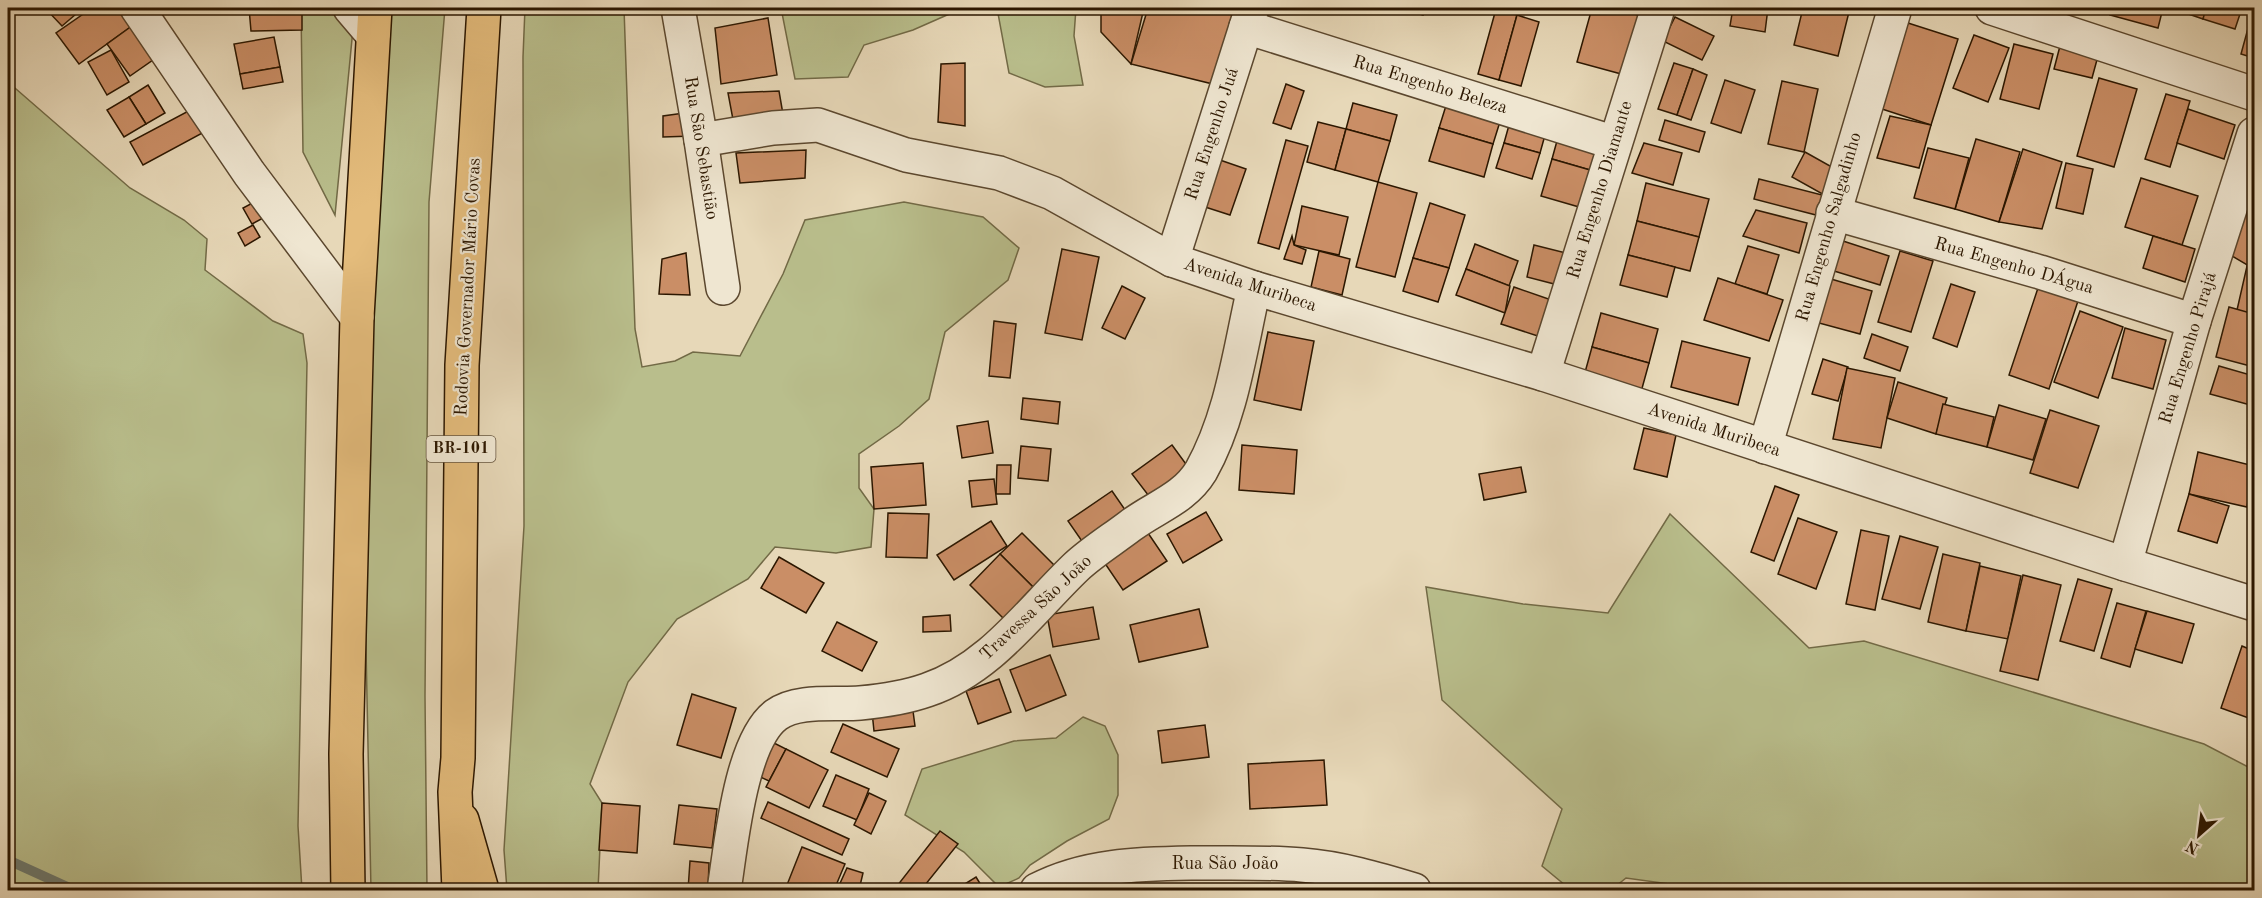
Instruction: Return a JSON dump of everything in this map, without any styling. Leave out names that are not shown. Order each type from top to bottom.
[{"type":"main road","name":"Rodovia Governador Mário Covas","points":[[459,891],[455,792],[458,758],[462,365],[484,8]]},
{"type":"main road","points":[[348,891],[345,754],[357,317],[374,21]]},
{"type":"main road","points":[[455,792],[482,891]]},
{"type":"street","points":[[137,8],[249,173],[357,317]]},
{"type":"street","points":[[350,8],[374,21]]},
{"type":"street","name":"Rua São Sebastião","points":[[678,8],[723,288]]},
{"type":"street","name":"Rua Engenho Diamante","points":[[1543,374],[1658,8]]},
{"type":"street","name":"Rua Engenho Salgadinho","points":[[1764,447],[1894,8]]},
{"type":"street","points":[[1992,8],[2254,94]]},
{"type":"street","name":"Rua Engenho Beleza","points":[[1249,17],[1615,143]]},
{"type":"street","name":"Rua Engenho Juá","points":[[1172,260],[1249,17]]},
{"type":"street","name":"Avenida Muribeca","points":[[701,140],[773,128],[818,125],[906,154],[971,166],[1024,181],[1172,260],[1254,288],[1543,374],[2254,604]]},
{"type":"street","name":"Rua Engenho Pirajá","points":[[2125,564],[2194,321],[2254,134]]},
{"type":"street","name":"Rua Engenho DÁgua","points":[[1833,213],[2194,321]]},
{"type":"street","name":"Travessa São João","points":[[724,891],[739,800],[753,748],[775,715],[794,707],[862,703],[909,695],[953,680],[991,652],[1078,565],[1136,522],[1168,504],[1186,490],[1200,472],[1215,442],[1227,407],[1254,288]]},
{"type":"street","name":"Rua São João","points":[[1037,891],[1061,878],[1118,866],[1223,863],[1303,865],[1380,879],[1414,891]]},
{"type":"green space","points":[[301,8],[355,8],[335,215],[303,152]]},
{"type":"green space","points":[[383,8],[445,8],[429,202],[425,696],[427,890],[371,890],[359,311]]},
{"type":"green space","points":[[525,8],[624,8],[635,329],[642,367],[675,361],[693,352],[740,356],[783,274],[805,220],[904,202],[983,217],[1019,248],[1008,280],[945,332],[929,399],[899,426],[859,454],[859,488],[874,509],[871,547],[836,553],[775,547],[748,579],[677,619],[628,682],[590,784],[602,803],[598,890],[507,890],[504,850],[524,526],[523,57]]},
{"type":"green space","points":[[781,8],[963,8],[913,30],[864,45],[848,77],[795,79]]},
{"type":"green space","points":[[997,8],[1076,8],[1074,36],[1083,85],[1045,87],[1009,73]]},
{"type":"green space","points":[[8,82],[130,188],[184,220],[207,239],[205,270],[273,321],[303,334],[307,363],[298,826],[302,890],[8,890]]},
{"type":"green space","points":[[1670,514],[1809,648],[1864,641],[2204,744],[2254,770],[2254,890],[1713,890],[1626,878],[1611,890],[1571,890],[1542,866],[1562,809],[1442,700],[1426,587],[1523,604],[1608,613]]},
{"type":"green space","points":[[1083,717],[1105,726],[1118,755],[1118,795],[1109,819],[1067,841],[1030,865],[1019,878],[999,887],[964,852],[905,815],[922,769],[1014,741],[1056,738]]},
{"type":"building","points":[[45,8],[83,8],[62,26]]},
{"type":"building","points":[[92,8],[125,8],[136,23],[79,64],[56,33]]},
{"type":"building","points":[[249,8],[302,8],[302,30],[251,31]]},
{"type":"building","points":[[1101,8],[1144,8],[1131,64],[1101,32]]},
{"type":"building","points":[[1148,8],[1215,8],[1238,14],[1217,85],[1131,64]]},
{"type":"building","points":[[1398,8],[1424,8],[1423,15]]},
{"type":"building","points":[[1592,8],[1611,8],[1642,16],[1625,75],[1577,62]]},
{"type":"building","points":[[1733,8],[1768,8],[1765,32],[1730,26]]},
{"type":"building","points":[[1803,8],[1850,8],[1838,56],[1794,45]]},
{"type":"building","points":[[2112,8],[2163,8],[2158,28],[2110,15]]},
{"type":"building","points":[[2171,8],[2207,8],[2203,19]]},
{"type":"building","points":[[2206,8],[2242,8],[2235,29],[2203,19]]},
{"type":"building","points":[[1496,9],[1517,15],[1499,80],[1478,74]]},
{"type":"building","points":[[2254,11],[2254,58],[2241,54]]},
{"type":"building","points":[[1517,15],[1539,22],[1521,86],[1499,80]]},
{"type":"building","points":[[1675,17],[1714,36],[1702,60],[1663,41]]},
{"type":"building","points":[[768,18],[777,75],[721,84],[715,28]]},
{"type":"building","points":[[136,23],[160,55],[130,76],[107,44]]},
{"type":"building","points":[[1908,23],[1958,39],[1931,125],[1882,109]]},
{"type":"building","points":[[1974,35],[2009,48],[1988,102],[1953,88]]},
{"type":"building","points":[[274,37],[280,67],[240,74],[234,44]]},
{"type":"building","points":[[2014,44],[2053,54],[2039,109],[2000,99]]},
{"type":"building","points":[[2060,46],[2098,56],[2092,78],[2054,69]]},
{"type":"building","points":[[111,50],[129,82],[107,95],[88,62]]},
{"type":"building","points":[[965,63],[965,126],[938,122],[941,64]]},
{"type":"building","points":[[1674,63],[1693,69],[1677,115],[1658,109]]},
{"type":"building","points":[[280,67],[283,82],[243,89],[240,74]]},
{"type":"building","points":[[1693,69],[1707,75],[1691,120],[1677,115]]},
{"type":"building","points":[[2099,78],[2137,89],[2114,167],[2077,156]]},
{"type":"building","points":[[1725,80],[1755,90],[1741,133],[1711,123]]},
{"type":"building","points":[[1782,81],[1818,89],[1804,152],[1768,144]]},
{"type":"building","points":[[1286,84],[1304,91],[1291,129],[1273,123]]},
{"type":"building","points":[[148,85],[165,113],[146,124],[129,97]]},
{"type":"building","points":[[779,91],[784,120],[734,125],[728,93]]},
{"type":"building","points":[[2166,94],[2190,101],[2170,167],[2145,159]]},
{"type":"building","points":[[1449,96],[1503,112],[1493,144],[1439,128]]},
{"type":"building","points":[[129,97],[146,124],[124,137],[107,110]]},
{"type":"building","points":[[1353,103],[1397,115],[1390,141],[1346,129]]},
{"type":"building","points":[[196,107],[208,130],[143,165],[130,142]]},
{"type":"building","points":[[2188,109],[2235,125],[2224,159],[2177,143]]},
{"type":"building","points":[[691,112],[693,136],[663,137],[663,116]]},
{"type":"building","points":[[1890,116],[1931,125],[1919,168],[1877,158]]},
{"type":"building","points":[[1511,118],[1547,128],[1540,153],[1504,143]]},
{"type":"building","points":[[1665,120],[1705,132],[1699,152],[1659,140]]},
{"type":"building","points":[[1318,122],[1346,129],[1335,170],[1307,162]]},
{"type":"building","points":[[1439,128],[1493,144],[1484,177],[1429,161]]},
{"type":"building","points":[[1346,129],[1390,141],[1378,182],[1335,170]]},
{"type":"building","points":[[1560,130],[1605,143],[1597,172],[1552,159]]},
{"type":"building","points":[[1976,139],[2020,152],[1999,222],[1955,209]]},
{"type":"building","points":[[1286,140],[1308,146],[1279,249],[1258,243]]},
{"type":"building","points":[[1504,143],[1540,153],[1532,179],[1496,168]]},
{"type":"building","points":[[1644,143],[1682,153],[1673,185],[1632,173]]},
{"type":"building","points":[[1928,148],[1969,158],[1955,209],[1914,198]]},
{"type":"building","points":[[2023,149],[2062,162],[2042,229],[1999,222]]},
{"type":"building","points":[[806,150],[805,178],[740,183],[736,153]]},
{"type":"building","points":[[1805,152],[1839,171],[1826,196],[1792,177]]},
{"type":"building","points":[[1217,159],[1246,169],[1230,215],[1202,206]]},
{"type":"building","points":[[1552,159],[1597,172],[1586,209],[1541,196]]},
{"type":"building","points":[[2066,163],[2093,169],[2083,214],[2056,208]]},
{"type":"building","points":[[2141,178],[2198,196],[2182,245],[2125,227]]},
{"type":"building","points":[[1759,179],[1826,196],[1820,216],[1754,199]]},
{"type":"building","points":[[1378,182],[1417,193],[1395,277],[1356,267]]},
{"type":"building","points":[[1646,183],[1709,199],[1699,237],[1637,221]]},
{"type":"building","points":[[258,200],[267,216],[252,224],[243,208]]},
{"type":"building","points":[[1430,203],[1465,215],[1449,268],[1413,258]]},
{"type":"building","points":[[1302,206],[1348,217],[1339,255],[1294,245]]},
{"type":"building","points":[[1756,210],[1807,223],[1799,253],[1743,236]]},
{"type":"building","points":[[2240,210],[2254,216],[2254,269],[2227,253]]},
{"type":"building","points":[[1637,221],[1699,237],[1690,271],[1628,255]]},
{"type":"building","points":[[253,225],[260,237],[245,246],[238,233]]},
{"type":"building","points":[[1292,236],[1294,245],[1306,250],[1302,264],[1284,259]]},
{"type":"building","points":[[2153,236],[2195,249],[2185,282],[2143,268]]},
{"type":"building","points":[[1843,241],[1889,256],[1880,285],[1834,271]]},
{"type":"building","points":[[1475,244],[1518,261],[1509,286],[1466,269]]},
{"type":"building","points":[[1534,245],[1570,254],[1562,286],[1527,277]]},
{"type":"building","points":[[1748,246],[1779,255],[1767,294],[1735,284]]},
{"type":"building","points":[[1062,249],[1099,257],[1082,340],[1045,333]]},
{"type":"building","points":[[1319,251],[1350,259],[1342,295],[1311,287]]},
{"type":"building","points":[[1900,251],[1933,261],[1911,332],[1878,322]]},
{"type":"building","points":[[686,253],[690,295],[659,294],[662,259]]},
{"type":"building","points":[[1628,255],[1675,267],[1667,297],[1620,285]]},
{"type":"building","points":[[1413,258],[1449,268],[1438,302],[1403,291]]},
{"type":"building","points":[[2247,266],[2254,269],[2254,315],[2237,310]]},
{"type":"building","points":[[1466,269],[1510,286],[1505,313],[1456,295]]},
{"type":"building","points":[[1718,278],[1783,300],[1769,341],[1704,320]]},
{"type":"building","points":[[1831,279],[1872,291],[1860,334],[1819,323]]},
{"type":"building","points":[[1951,284],[1975,292],[1957,347],[1933,338]]},
{"type":"building","points":[[1122,286],[1145,298],[1125,339],[1102,328]]},
{"type":"building","points":[[1514,287],[1560,303],[1547,339],[1501,324]]},
{"type":"building","points":[[2038,288],[2078,301],[2049,389],[2009,375]]},
{"type":"building","points":[[2229,307],[2254,314],[2254,367],[2216,357]]},
{"type":"building","points":[[2080,311],[2123,327],[2098,398],[2054,382]]},
{"type":"building","points":[[1601,313],[1658,329],[1649,363],[1592,347]]},
{"type":"building","points":[[994,321],[1016,324],[1010,378],[989,376]]},
{"type":"building","points":[[2125,328],[2166,340],[2153,389],[2112,378]]},
{"type":"building","points":[[1268,332],[1314,341],[1301,410],[1254,400]]},
{"type":"building","points":[[1872,334],[1908,347],[1900,371],[1864,358]]},
{"type":"building","points":[[1682,341],[1750,358],[1738,405],[1671,387]]},
{"type":"building","points":[[1592,347],[1649,363],[1641,392],[1584,376]]},
{"type":"building","points":[[1823,359],[1848,367],[1838,401],[1812,394]]},
{"type":"building","points":[[2219,366],[2254,376],[2254,406],[2210,394]]},
{"type":"building","points":[[1847,368],[1895,378],[1881,448],[1833,439]]},
{"type":"building","points":[[1898,382],[1947,398],[1936,434],[1887,418]]},
{"type":"building","points":[[1023,398],[1060,402],[1058,424],[1021,419]]},
{"type":"building","points":[[1943,404],[1994,417],[1987,447],[1936,434]]},
{"type":"building","points":[[1999,405],[2046,419],[2033,460],[1987,447]]},
{"type":"building","points":[[2050,410],[2099,426],[2078,488],[2030,473]]},
{"type":"building","points":[[988,421],[993,453],[962,458],[957,426]]},
{"type":"building","points":[[1644,428],[1676,435],[1667,477],[1634,469]]},
{"type":"building","points":[[1172,445],[1194,475],[1155,504],[1132,474]]},
{"type":"building","points":[[1242,445],[1297,450],[1294,494],[1239,490]]},
{"type":"building","points":[[1021,446],[1051,449],[1048,481],[1018,478]]},
{"type":"building","points":[[2198,452],[2254,466],[2247,507],[2189,494]]},
{"type":"building","points":[[923,463],[926,505],[874,509],[871,467]]},
{"type":"building","points":[[997,465],[1011,465],[1010,494],[996,494]]},
{"type":"building","points":[[1521,467],[1526,492],[1484,500],[1479,474]]},
{"type":"building","points":[[994,479],[997,504],[972,507],[969,481]]},
{"type":"building","points":[[1775,486],[1799,495],[1774,561],[1751,552]]},
{"type":"building","points":[[1112,491],[1130,517],[1086,547],[1068,521]]},
{"type":"building","points":[[2189,494],[2229,506],[2217,543],[2178,531]]},
{"type":"building","points":[[1206,512],[1222,540],[1183,563],[1167,534]]},
{"type":"building","points":[[888,513],[929,514],[927,558],[886,557]]},
{"type":"building","points":[[1798,518],[1837,532],[1816,589],[1778,574]]},
{"type":"building","points":[[991,521],[1007,546],[954,580],[937,555]]},
{"type":"building","points":[[1861,530],[1889,536],[1875,610],[1846,604]]},
{"type":"building","points":[[1022,533],[1059,570],[1038,592],[1000,554]]},
{"type":"building","points":[[1148,533],[1167,561],[1123,590],[1104,562]]},
{"type":"building","points":[[1900,536],[1938,547],[1920,609],[1882,599]]},
{"type":"building","points":[[1000,554],[1038,592],[1007,622],[970,585]]},
{"type":"building","points":[[1943,554],[1980,563],[1966,631],[1928,622]]},
{"type":"building","points":[[779,557],[824,583],[806,613],[761,588]]},
{"type":"building","points":[[1980,566],[2021,576],[2008,639],[1966,631]]},
{"type":"building","points":[[2023,575],[2061,585],[2038,680],[2000,671]]},
{"type":"building","points":[[2078,579],[2112,589],[2094,651],[2060,641]]},
{"type":"building","points":[[2117,603],[2146,611],[2130,667],[2101,658]]},
{"type":"building","points":[[1093,607],[1099,639],[1053,647],[1047,615]]},
{"type":"building","points":[[1199,609],[1208,647],[1139,662],[1130,625]]},
{"type":"building","points":[[2147,611],[2194,624],[2182,663],[2135,649]]},
{"type":"building","points":[[950,615],[951,631],[923,632],[923,617]]},
{"type":"building","points":[[837,622],[877,642],[862,671],[822,651]]},
{"type":"building","points":[[2242,646],[2254,651],[2254,720],[2221,708]]},
{"type":"building","points":[[1050,655],[1066,695],[1026,711],[1010,670]]},
{"type":"building","points":[[999,679],[1011,712],[978,724],[966,691]]},
{"type":"building","points":[[692,694],[736,708],[721,758],[677,745]]},
{"type":"building","points":[[911,696],[915,726],[874,731],[871,702]]},
{"type":"building","points":[[843,724],[899,749],[887,777],[831,752]]},
{"type":"building","points":[[1205,725],[1209,757],[1162,763],[1158,731]]},
{"type":"building","points":[[768,740],[786,749],[769,781],[752,773]]},
{"type":"building","points":[[786,749],[828,770],[809,808],[766,787]]},
{"type":"building","points":[[1324,760],[1327,805],[1250,809],[1248,764]]},
{"type":"building","points":[[836,775],[869,789],[857,820],[823,806]]},
{"type":"building","points":[[869,793],[886,801],[871,834],[854,825]]},
{"type":"building","points":[[768,802],[849,839],[842,855],[761,818]]},
{"type":"building","points":[[602,803],[640,806],[637,853],[599,850]]},
{"type":"building","points":[[679,805],[717,809],[712,848],[674,844]]},
{"type":"building","points":[[940,831],[958,844],[921,890],[903,890],[897,886]]},
{"type":"building","points":[[802,847],[845,864],[834,890],[785,890]]},
{"type":"building","points":[[690,861],[709,863],[708,890],[688,890]]},
{"type":"building","points":[[847,868],[863,873],[859,890],[837,890]]},
{"type":"building","points":[[976,877],[984,890],[955,890]]},
{"type":"waterway","points":[[8,860],[74,890]]}]
